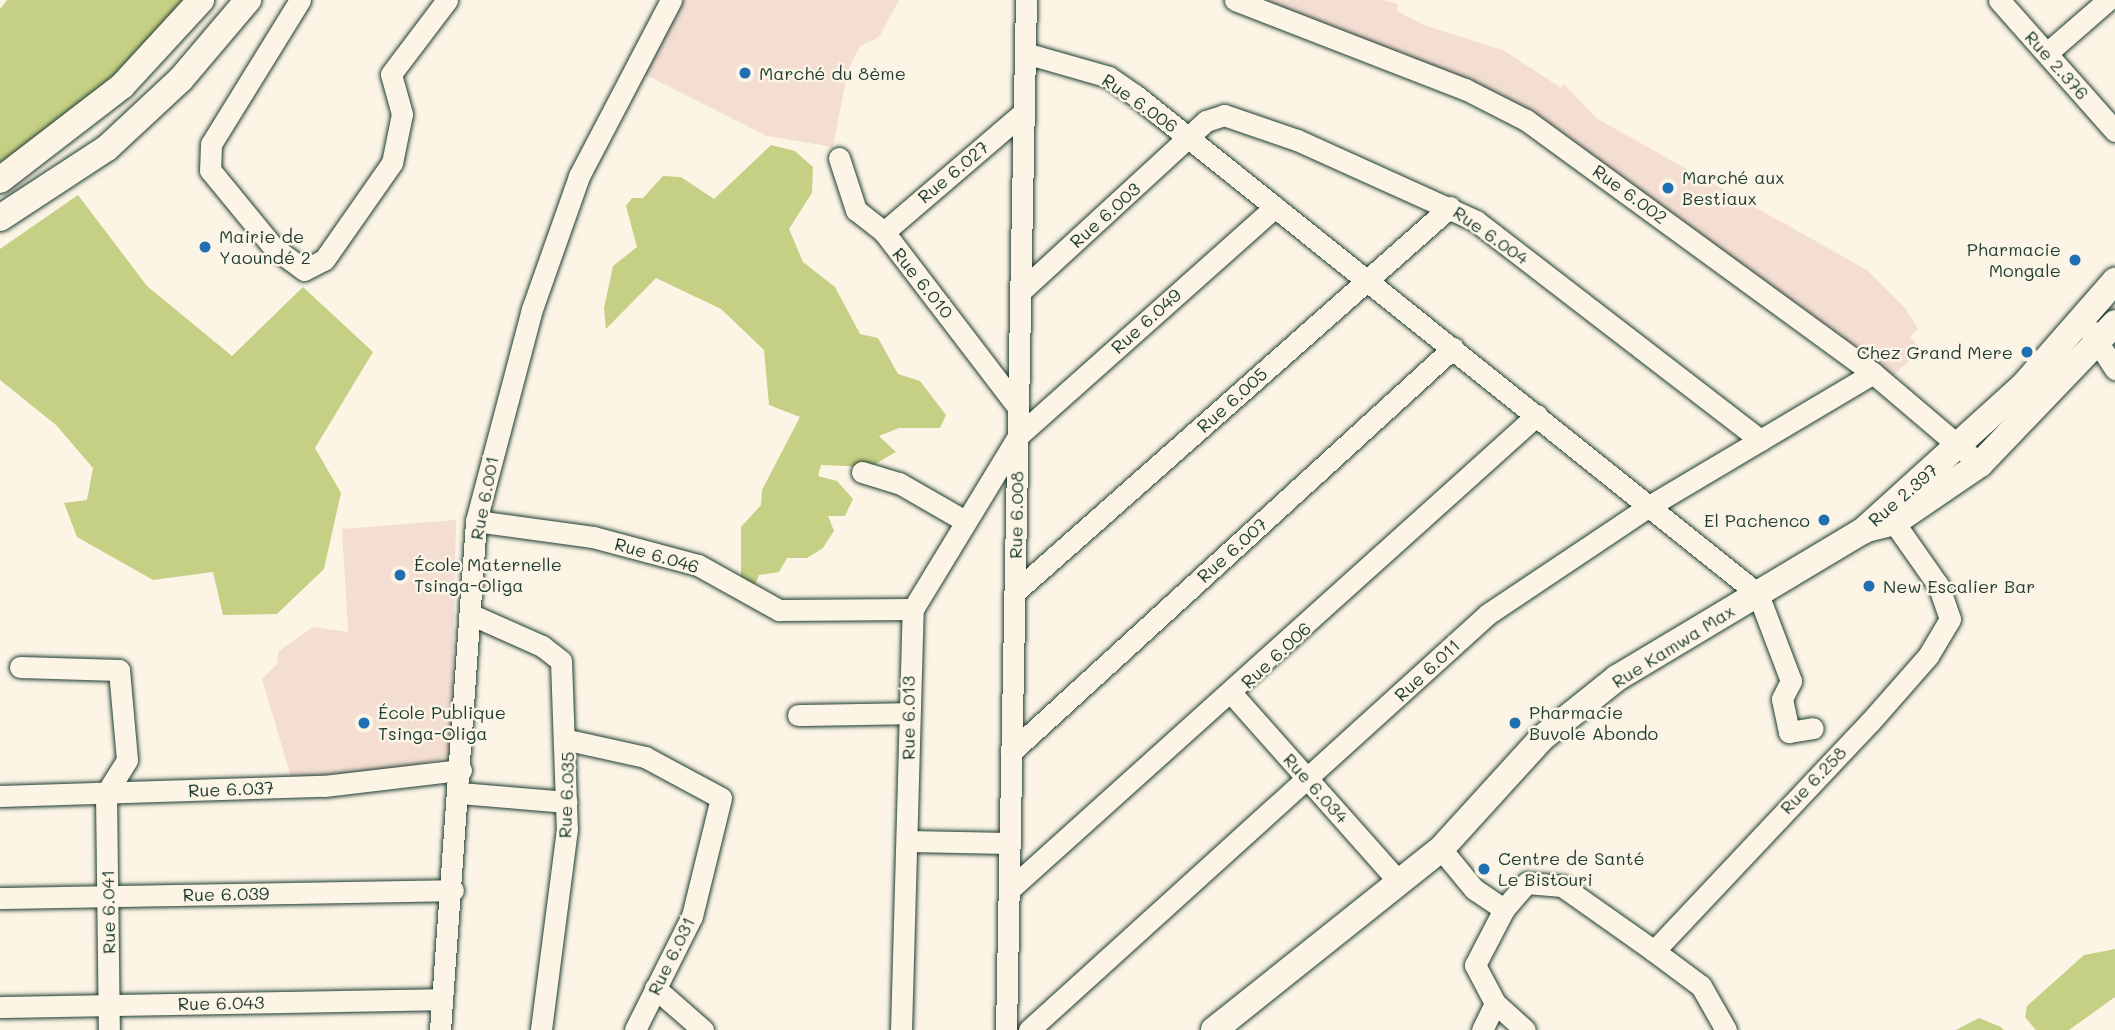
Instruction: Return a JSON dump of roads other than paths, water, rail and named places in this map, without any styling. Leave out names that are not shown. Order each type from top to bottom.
[{"type":"main road","points":[[0,180],[122,86],[201,0]]},
{"type":"main road","points":[[0,218],[107,148],[181,79],[248,0]]},
{"type":"main road","name":"Rue 2.397","points":[[1890,516],[2083,321],[2115,281]]},
{"type":"main road","name":"Rue 2.397","points":[[1863,531],[1980,464],[2108,333]]},
{"type":"main road","name":"Rue Kamwa Max","points":[[1214,1030],[1441,849],[1542,738],[1596,695],[1863,531]]},
{"type":"street","points":[[300,0],[211,144],[210,170],[274,248],[304,270],[324,260],[392,163],[402,114],[391,74],[447,0]]},
{"type":"street","name":"Rue 6.001","points":[[440,1030],[460,793],[476,521],[532,309],[579,176],[671,0]]},
{"type":"street","name":"Rue 6.008","points":[[1006,1030],[1026,0]]},
{"type":"street","name":"Rue 6.002","points":[[1235,0],[1505,108],[1873,373],[1980,464]]},
{"type":"street","name":"Rue 2.376","points":[[1999,0],[2115,131]]},
{"type":"street","points":[[2047,53],[2108,0]]},
{"type":"street","name":"Rue 6.006","points":[[1025,53],[1109,77],[1651,505],[1758,594]]},
{"type":"street","name":"Rue 6.027","points":[[884,232],[1024,112]]},
{"type":"street","name":"Rue 6.004","points":[[1190,139],[1206,121],[1224,115],[1450,207],[1759,440]]},
{"type":"street","name":"Rue 6.003","points":[[1021,291],[1190,139]]},
{"type":"street","name":"Rue 6.010","points":[[839,158],[856,210],[884,232],[1018,407]]},
{"type":"street","name":"Rue 6.049","points":[[1018,436],[1275,207]]},
{"type":"street","name":"Rue 6.005","points":[[1014,592],[1450,207]]},
{"type":"street","points":[[2083,321],[2108,333],[2115,369]]},
{"type":"street","name":"Rue 6.007","points":[[1011,752],[1453,348]]},
{"type":"street","name":"Rue 6.011","points":[[1029,1030],[1488,614],[1651,505],[1873,373]]},
{"type":"street","name":"Rue 6.006","points":[[1009,890],[1233,695],[1537,415]]},
{"type":"street","name":"Rue 6.013","points":[[901,1030],[913,609],[1018,436]]},
{"type":"street","points":[[862,472],[899,483],[965,521]]},
{"type":"street","name":"Rue 6.258","points":[[1654,951],[1870,722],[1945,632],[1950,610],[1890,516]]},
{"type":"street","name":"Rue 6.046","points":[[476,521],[593,537],[698,565],[779,610],[913,609]]},
{"type":"street","points":[[1758,594],[1791,681],[1782,699],[1789,732],[1813,728]]},
{"type":"street","name":"Rue 6.035","points":[[470,614],[542,646],[561,661],[568,740],[567,802],[541,1030]]},
{"type":"street","points":[[20,667],[119,670],[127,760],[106,793]]},
{"type":"street","name":"Rue 6.034","points":[[1233,695],[1399,882]]},
{"type":"street","points":[[798,715],[909,713]]},
{"type":"street","name":"Rue 6.031","points":[[568,740],[645,757],[721,798],[692,916],[635,1030]]},
{"type":"street","name":"Rue 6.037","points":[[0,796],[324,786],[461,770]]},
{"type":"street","name":"Rue 6.041","points":[[106,793],[109,1030]]},
{"type":"street","points":[[460,793],[567,802]]},
{"type":"street","points":[[907,841],[1010,844]]},
{"type":"street","points":[[1441,849],[1474,889],[1504,909]]},
{"type":"street","points":[[1525,1030],[1495,1003],[1475,965],[1504,909],[1527,883],[1543,879],[1562,886],[1701,986],[1726,1030]]},
{"type":"street","name":"Rue 6.039","points":[[0,898],[453,890]]},
{"type":"street","points":[[655,988],[703,1030]]},
{"type":"street","name":"Rue 6.043","points":[[0,1007],[442,999]]},
{"type":"street","points":[[1482,1030],[1495,1003]]},
{"type":"place","name":"Marché du 8ème","points":[[745,73]]},
{"type":"place","name":"Marché aux Bestiaux","points":[[1668,188]]},
{"type":"place","name":"Mairie de Yaoundé 2","points":[[205,247]]},
{"type":"place","name":"Pharmacie Mongale","points":[[2075,260]]},
{"type":"place","name":"Chez Grand Mere","points":[[2027,352]]},
{"type":"place","name":"El Pachenco","points":[[1824,520]]},
{"type":"place","name":"École Maternelle Tsinga-Oliga","points":[[400,575]]},
{"type":"place","name":"New Escalier Bar","points":[[1869,586]]},
{"type":"place","name":"École Publique Tsinga-Oliga","points":[[364,723]]},
{"type":"place","name":"Pharmacie Buvole Abondo","points":[[1515,723]]},
{"type":"place","name":"Centre de Santé Le Bistouri","points":[[1484,869]]}]
